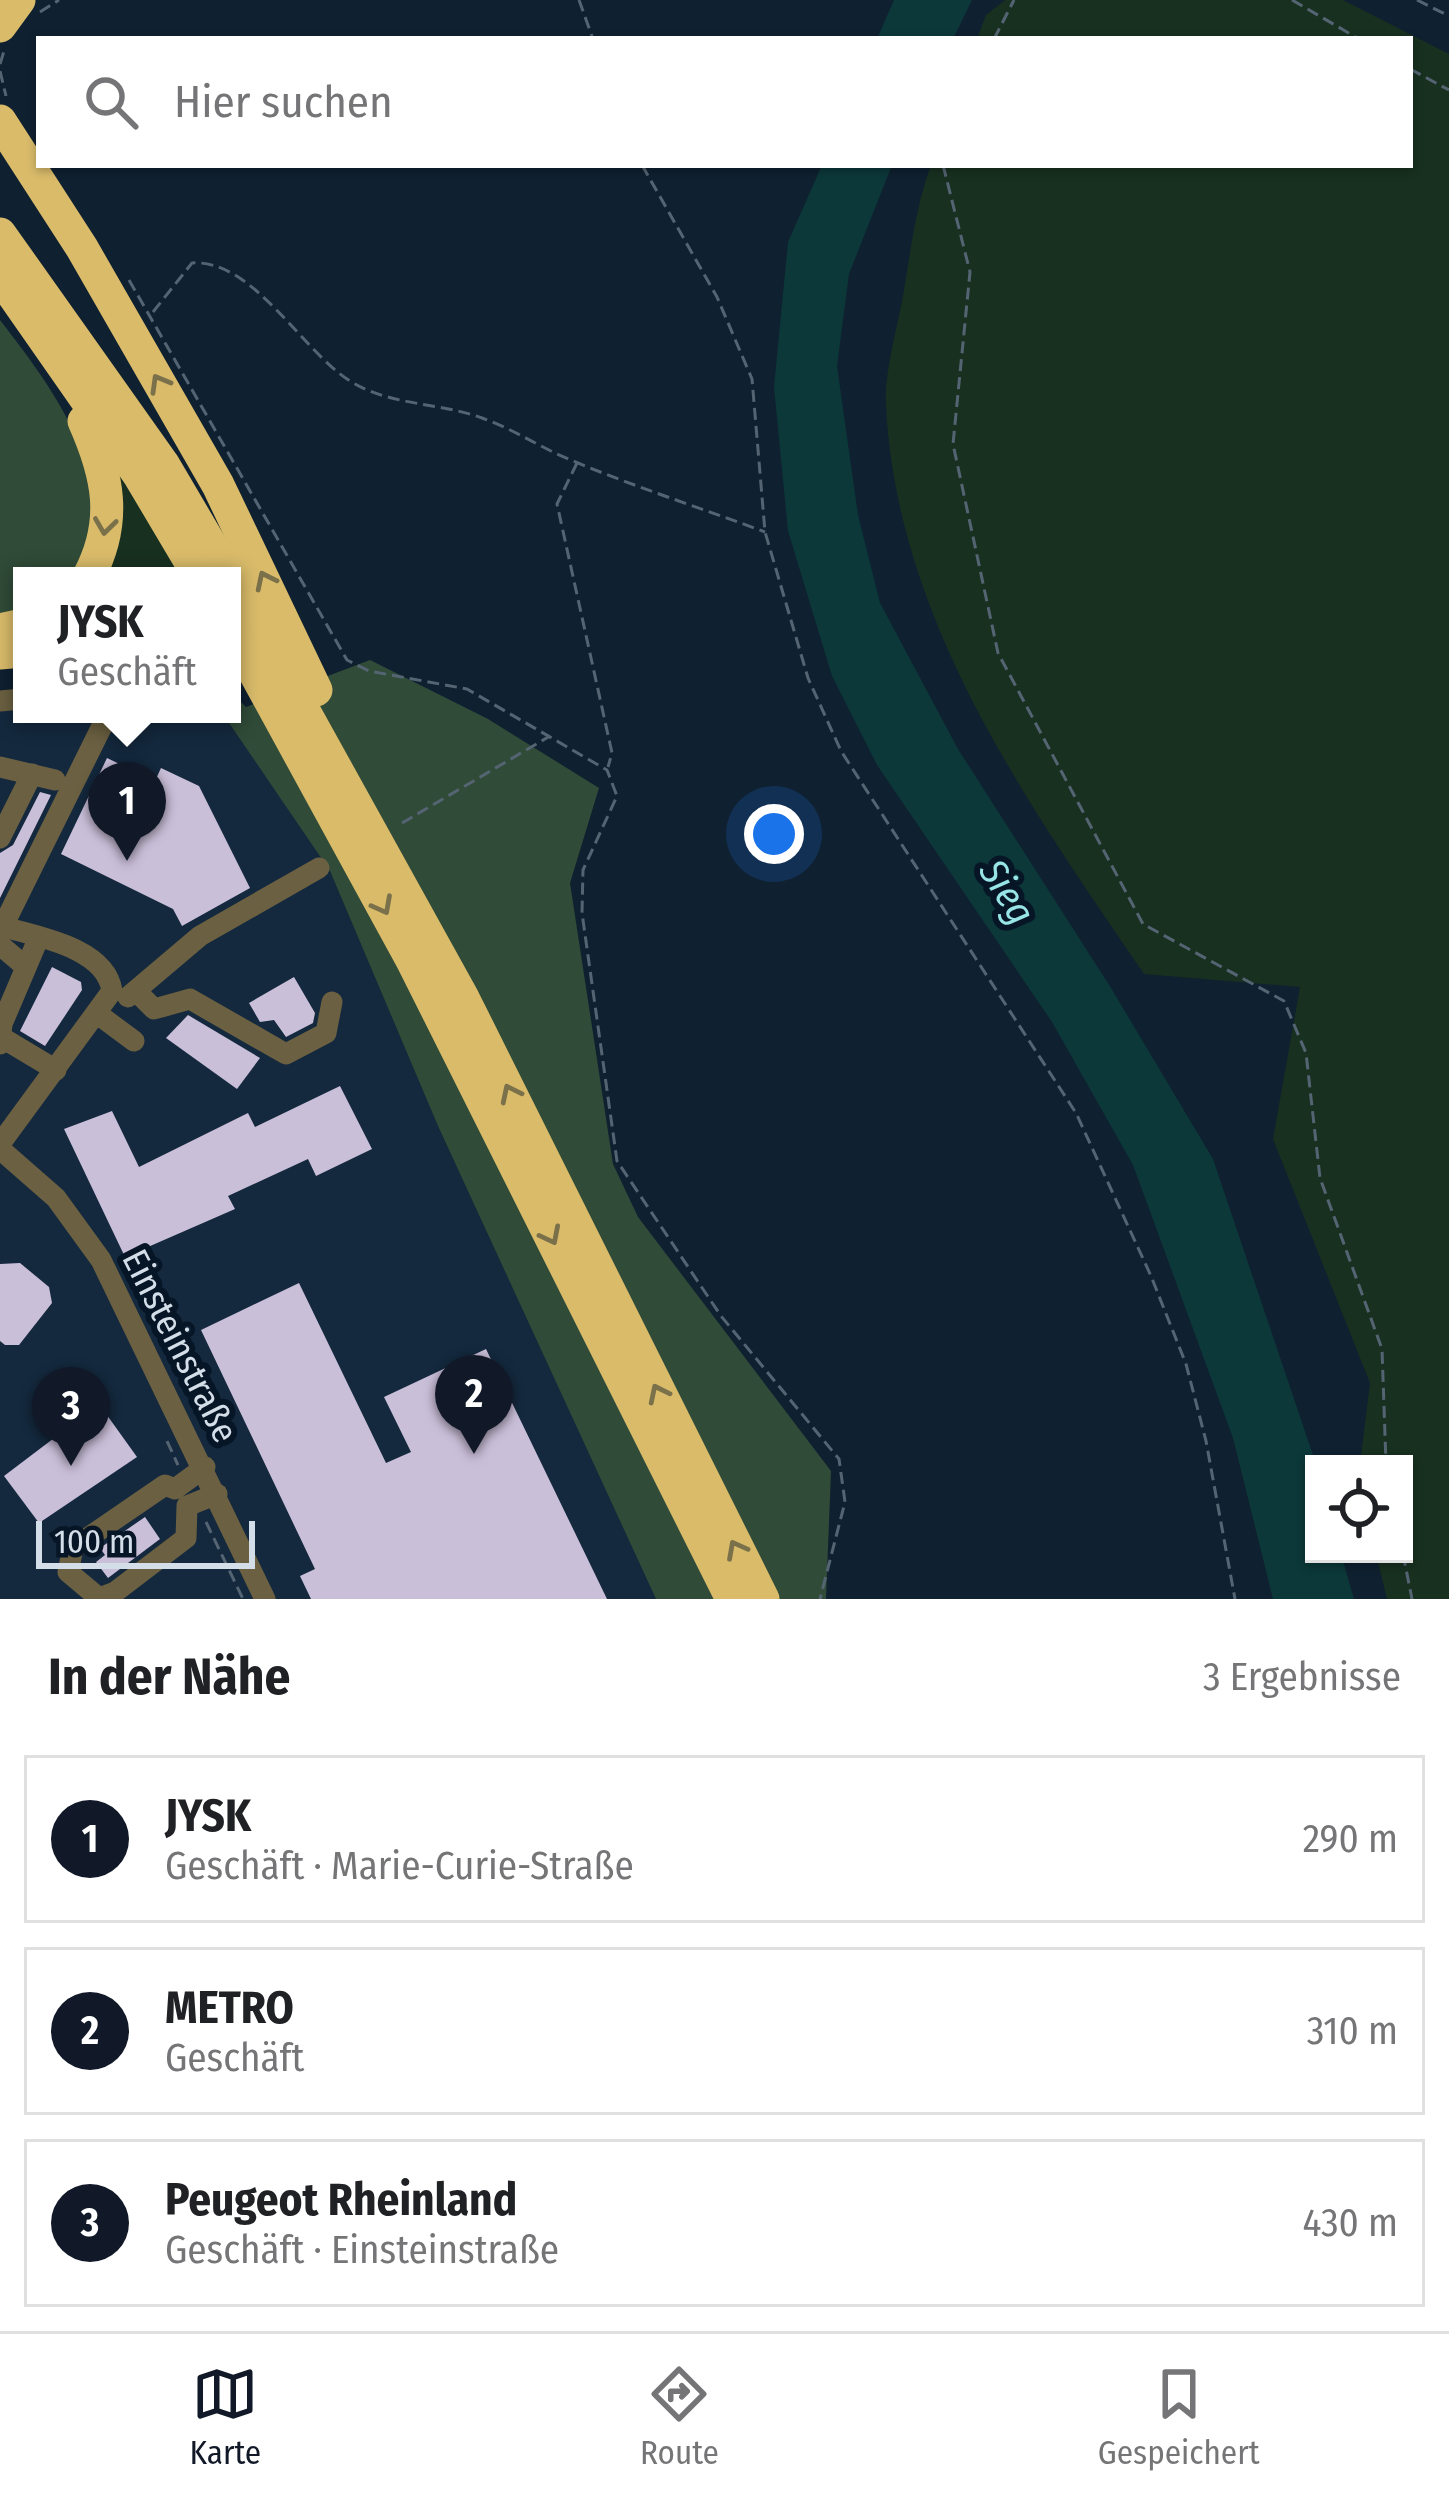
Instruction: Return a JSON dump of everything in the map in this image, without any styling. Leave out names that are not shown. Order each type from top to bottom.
[{"type":"highway","points":[[0,13],[17,0]]},
{"type":"highway","points":[[0,26],[17,0]]},
{"type":"highway","points":[[1,122],[82,248],[218,485],[291,633],[399,878]]},
{"type":"highway","points":[[0,234],[163,464],[224,567]]},
{"type":"highway","points":[[0,275],[193,567]]},
{"type":"highway","points":[[46,338],[106,478],[106,535],[93,567]]},
{"type":"highway","points":[[241,596],[399,878],[763,1599]]},
{"type":"highway","points":[[241,647],[328,802],[732,1599]]},
{"type":"highway","points":[[241,692],[261,711],[328,802]]},
{"type":"street","points":[[1,932],[104,723]]},
{"type":"street","points":[[0,767],[55,780]]},
{"type":"street","points":[[0,838],[32,774]]},
{"type":"street","points":[[105,1006],[136,991],[200,936],[320,868]]},
{"type":"street","points":[[0,1146],[72,1063],[105,1006],[109,976],[95,962],[39,937],[1,932]]},
{"type":"street","points":[[1,932],[26,967]]},
{"type":"street","points":[[39,937],[26,967],[7,1043],[72,1063]]},
{"type":"street","points":[[136,991],[154,1009],[190,999],[286,1054],[326,1033],[332,1002]]},
{"type":"street","points":[[105,1006],[134,1041]]},
{"type":"street","name":"Einsteinstraße","points":[[0,1146],[84,1232],[205,1467],[192,1500],[265,1599]]},
{"type":"street","points":[[165,1485],[192,1500],[187,1538],[115,1592],[99,1598],[68,1572],[67,1559],[73,1548],[165,1485]]},
{"type":"path","points":[[579,0],[592,36]]},
{"type":"path","points":[[996,36],[1014,0]]},
{"type":"path","points":[[1292,0],[1354,36]]},
{"type":"path","points":[[1417,0],[1449,16]]},
{"type":"path","points":[[1413,71],[1449,90]]},
{"type":"path","points":[[643,168],[718,298],[752,379],[759,407],[765,532],[808,678],[841,751],[1076,1113],[1151,1276],[1186,1364],[1206,1441],[1235,1599]]},
{"type":"path","points":[[944,168],[970,272],[953,444],[998,653],[1143,924],[1284,1001],[1306,1053],[1320,1178],[1382,1349],[1386,1455]]},
{"type":"path","points":[[607,770],[467,689],[369,671],[347,660],[152,314],[192,263],[214,262],[237,275],[346,378],[380,398],[445,405],[578,462],[765,532]]},
{"type":"path","points":[[578,462],[557,504],[612,753],[607,770],[617,796],[583,870],[582,913],[617,1161],[721,1316],[839,1459],[845,1502],[820,1599]]},
{"type":"path","points":[[402,823],[550,736]]},
{"type":"path","points":[[167,1442],[243,1599]]},
{"type":"path","points":[[1405,1563],[1412,1599]]},
{"type":"shaded area","points":[[1005,0],[1343,0],[1449,54],[1449,1599],[1387,1599],[1378,1563],[1413,1563],[1413,1455],[1361,1455],[1370,1383],[1273,1139],[1300,987],[1144,974],[1014,776],[942,636],[915,563],[896,486],[886,407],[889,363],[914,227],[930,168],[1413,168],[1413,36],[978,36],[986,15]]},
{"type":"shaded area","points":[[0,320],[41,376],[78,441],[94,510],[89,544],[77,567],[13,567],[13,616],[0,619]]},
{"type":"shaded area","points":[[112,463],[176,567],[99,567]]},
{"type":"shaded area","points":[[370,660],[488,719],[599,788],[570,883],[613,1164],[638,1217],[831,1471],[826,1599],[656,1599],[438,1126],[330,871],[229,723],[241,723],[241,702],[246,707]]},
{"type":"shaded area","points":[[13,690],[13,723],[230,723],[330,871],[438,1126],[656,1599],[0,1599],[0,691]]},
{"type":"water","points":[[894,0],[972,0],[954,36],[878,36]]},
{"type":"water","name":"Sieg","points":[[821,168],[891,168],[849,274],[837,366],[858,515],[880,603],[958,749],[1111,988],[1213,1159],[1313,1455],[1305,1455],[1305,1563],[1344,1563],[1354,1599],[1273,1599],[1233,1438],[1133,1165],[1052,1022],[877,765],[832,676],[788,531],[774,387],[788,242]]},
{"type":"building","points":[[107,758],[155,781],[161,768],[199,786],[250,888],[182,926],[173,909],[61,854]]},
{"type":"building","points":[[40,792],[51,795],[0,898],[0,853],[13,845]]},
{"type":"building","points":[[52,967],[81,982],[82,990],[45,1046],[20,1031]]},
{"type":"building","points":[[294,977],[315,1013],[313,1023],[286,1037],[274,1020],[260,1022],[249,1003]]},
{"type":"building","points":[[188,1015],[260,1058],[237,1089],[166,1038]]},
{"type":"building","points":[[340,1086],[372,1149],[316,1176],[308,1159],[228,1196],[235,1209],[125,1257],[64,1129],[112,1111],[139,1167],[248,1113],[255,1127]]},
{"type":"building","points":[[20,1263],[49,1287],[52,1303],[19,1345],[5,1345],[0,1341],[0,1264]]},
{"type":"building","points":[[299,1283],[386,1463],[411,1452],[384,1397],[486,1349],[607,1599],[311,1599],[300,1576],[315,1569],[201,1330]]},
{"type":"building","points":[[99,1404],[137,1457],[39,1523],[4,1476]]},
{"type":"building","points":[[145,1517],[160,1539],[108,1578],[96,1562],[105,1555],[100,1548]]},
{"type":"place","name":"JYSK","points":[[127,861]]},
{"type":"place","name":"METRO","points":[[474,1454]]},
{"type":"place","name":"Peugeot Rheinland","points":[[71,1466]]}]
